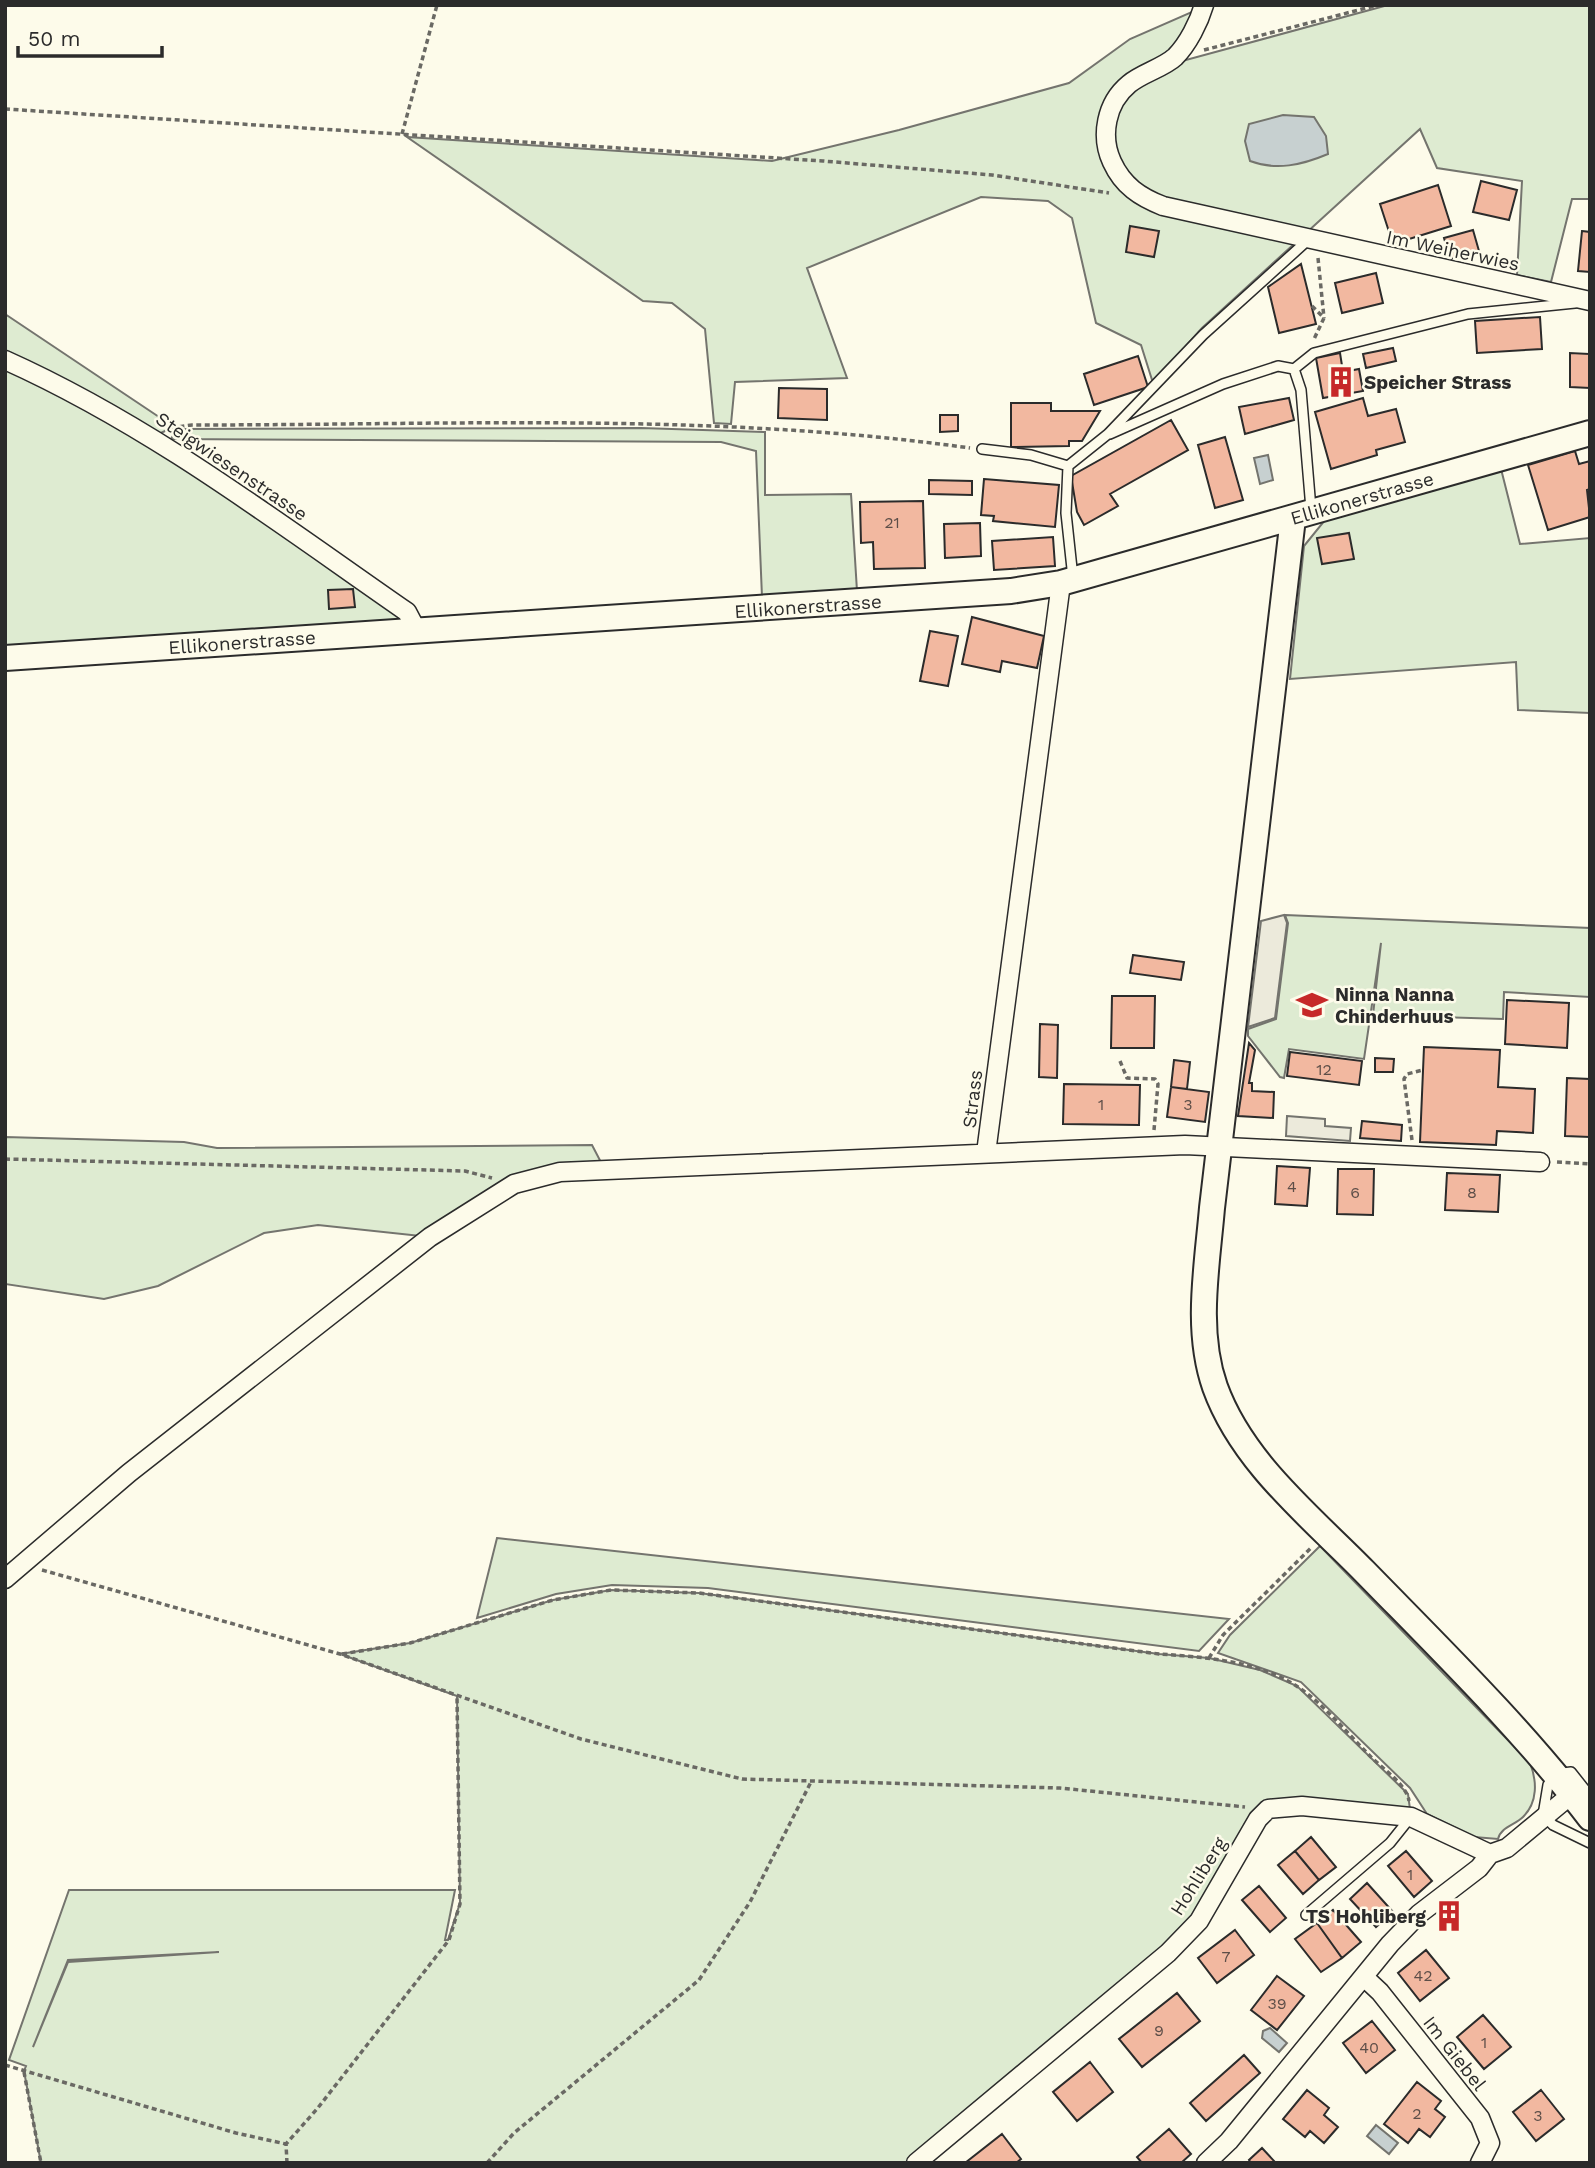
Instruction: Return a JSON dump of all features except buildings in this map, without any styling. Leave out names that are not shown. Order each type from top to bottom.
[{"type":"street","points":[[1141,198],[1119,177],[1109,155],[1105,130],[1111,107],[1128,85],[1175,57],[1200,18],[1204,5]]},
{"type":"street","name":"Im Weiherwies","points":[[1141,198],[1163,206],[1308,240],[1590,301]]},
{"type":"street","name":"Steigwiesenstrasse","points":[[5,360],[67,387],[153,436],[407,611],[417,631]]},
{"type":"street","name":"Ellikonerstrasse","points":[[5,658],[959,596],[1067,582],[1590,432]]},
{"type":"street","points":[[1302,515],[1219,1148],[1203,1317],[1214,1385],[1238,1435],[1270,1475],[1477,1687],[1555,1774],[1581,1795],[1590,1818]]},
{"type":"street","name":"Strass","points":[[1067,582],[986,1153],[1153,1146],[1541,1162]]},
{"type":"street","points":[[5,1579],[130,1473],[430,1237],[514,1184],[560,1172],[986,1153]]},
{"type":"street","points":[[1206,2163],[1229,2141],[1419,1914],[1479,1867],[1490,1854],[1507,1848],[1545,1817],[1581,1795]]},
{"type":"street","points":[[1268,1809],[1302,1806],[1411,1817],[1490,1854]]},
{"type":"street","name":"Hohliberg","points":[[916,2163],[1168,1953],[1199,1921],[1258,1819],[1268,1809]]},
{"type":"street","name":"Im Giebel","points":[[1364,1977],[1380,1992],[1480,2118],[1490,2143],[1480,2163]]},
{"type":"lane","points":[[1067,582],[1068,466],[1108,434],[1203,335],[1308,240]]},
{"type":"lane","points":[[1294,369],[1314,352],[1468,314],[1590,301]]},
{"type":"lane","points":[[1108,434],[1223,384],[1278,366],[1294,369]]},
{"type":"lane","points":[[1294,369],[1301,390],[1302,515]]},
{"type":"lane","points":[[982,450],[1031,455],[1068,466]]},
{"type":"lane","points":[[1555,1774],[1548,1785],[1545,1817],[1553,1825],[1590,1843]]},
{"type":"lane","points":[[1307,1915],[1390,1843],[1411,1817]]},
{"type":"path","points":[[402,134],[437,5]]},
{"type":"path","points":[[1175,57],[1378,5]]},
{"type":"path","points":[[5,108],[666,150],[992,175],[1141,198]]},
{"type":"path","points":[[1317,332],[1324,318],[1319,259]]},
{"type":"path","points":[[1312,306],[1324,318]]},
{"type":"path","points":[[153,436],[173,427],[192,425],[641,424],[890,437],[982,450]]},
{"type":"path","points":[[1120,1061],[1127,1079],[1155,1079],[1158,1084],[1153,1146]]},
{"type":"path","points":[[1414,1156],[1404,1079],[1408,1074],[1423,1070]]},
{"type":"path","points":[[5,1159],[465,1171],[514,1184]]},
{"type":"path","points":[[1541,1162],[1590,1164]]},
{"type":"path","points":[[1209,1658],[1223,1635],[1326,1533]]},
{"type":"path","points":[[31,1558],[43,1571],[340,1654],[581,1739],[742,1779],[1060,1788],[1268,1809]]},
{"type":"path","points":[[340,1654],[410,1643],[553,1600],[611,1590],[699,1593],[1158,1654],[1209,1658],[1260,1670],[1297,1686],[1408,1794],[1411,1817]]},
{"type":"path","points":[[287,2163],[286,2144],[317,2109],[449,1940],[460,1903],[457,1696]]},
{"type":"path","points":[[487,2163],[514,2133],[699,1980],[750,1902],[811,1782]]},
{"type":"path","points":[[5,2065],[236,2133],[286,2144]]},
{"type":"path","points":[[24,2071],[41,2163]]},
{"type":"green space","points":[[1388,5],[1590,5],[1590,199],[1572,199],[1551,282],[1517,275],[1522,181],[1437,168],[1420,129],[1202,328],[1153,383],[1141,345],[1096,323],[1072,218],[1048,201],[981,197],[807,268],[847,378],[735,382],[731,424],[714,423],[705,329],[672,303],[643,301],[407,137],[772,161],[899,130],[1069,83],[1130,39],[1194,11],[1164,66]]},
{"type":"green space","points":[[5,314],[174,427],[154,436],[407,612],[417,631],[5,658]]},
{"type":"green space","points":[[641,428],[765,432],[765,495],[851,494],[857,591],[762,597],[756,451],[721,442],[171,439],[177,429]]},
{"type":"green space","points":[[1500,465],[1520,544],[1590,538],[1590,713],[1518,710],[1516,662],[1290,679],[1304,546],[1329,515]]},
{"type":"green space","points":[[1285,915],[1590,928],[1590,997],[1504,992],[1503,1019],[1373,1015],[1381,943],[1364,1059],[1289,1049],[1284,1078],[1280,1077],[1248,1036],[1248,1029],[1276,1019],[1288,923]]},
{"type":"green space","points":[[5,1137],[184,1142],[217,1148],[592,1145],[605,1170],[514,1184],[430,1237],[318,1225],[264,1233],[158,1286],[104,1299],[5,1284]]},
{"type":"green space","points":[[497,1538],[1229,1619],[1199,1651],[708,1588],[612,1585],[556,1594],[477,1618]]},
{"type":"green space","points":[[1320,1546],[1530,1763],[1535,1784],[1534,1798],[1523,1817],[1505,1829],[1498,1839],[1474,1837],[1427,1814],[1410,1788],[1301,1682],[1218,1653],[1230,1635]]},
{"type":"green space","points":[[611,1590],[699,1593],[1159,1654],[1209,1658],[1260,1670],[1297,1686],[1408,1794],[1411,1817],[1268,1809],[1199,1921],[916,2163],[41,2163],[24,2071],[26,2066],[9,2060],[69,1890],[455,1890],[445,1940],[448,1940],[460,1903],[457,1696],[340,1654],[410,1643],[553,1600]],"holes":[[[219,1952],[68,1962],[33,2047],[68,1960]]]},
{"type":"shaded area","points":[[1283,115],[1314,117],[1326,136],[1328,154],[1279,166],[1250,161],[1245,141],[1249,124]]},
{"type":"shaded area","points":[[1268,455],[1273,480],[1260,484],[1254,458]]},
{"type":"shaded area","points":[[1284,915],[1287,923],[1275,1018],[1248,1027],[1261,921]]},
{"type":"shaded area","points":[[1287,1116],[1325,1119],[1325,1126],[1351,1128],[1350,1141],[1286,1136]]},
{"type":"shaded area","points":[[1270,2028],[1287,2043],[1279,2052],[1262,2038],[1263,2031]]},
{"type":"shaded area","points":[[1376,2125],[1398,2143],[1389,2154],[1367,2136]]},
{"type":"place","name":"Speicher Strass","points":[[1341,382]]},
{"type":"place","name":"Ninna Nanna Chinderhuus","points":[[1312,1005]]},
{"type":"place","name":"TS Hohliberg","points":[[1449,1916]]}]
